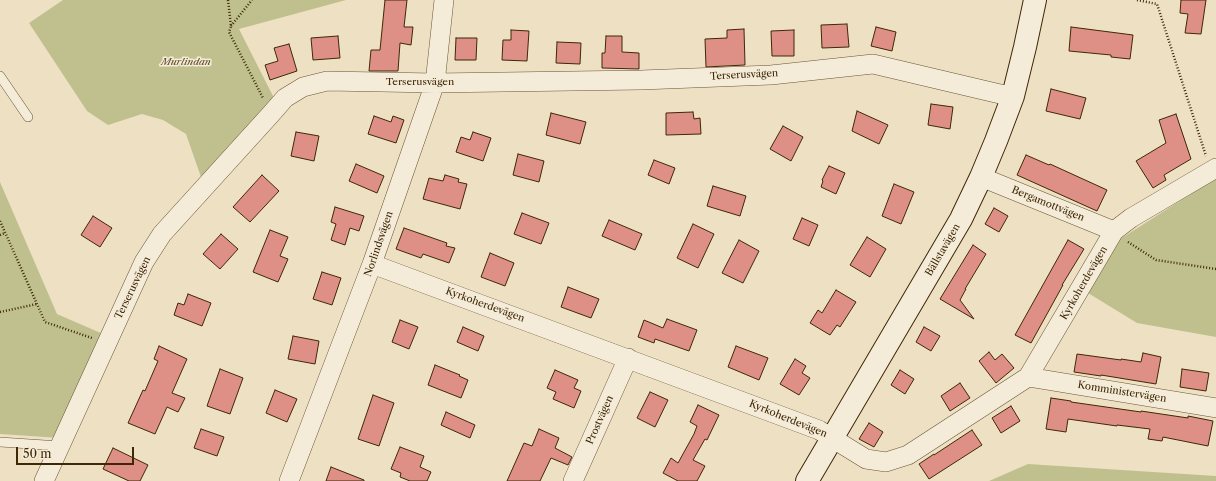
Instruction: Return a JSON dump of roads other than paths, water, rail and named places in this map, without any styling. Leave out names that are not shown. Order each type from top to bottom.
[{"type":"street","name":"Norlindsvägen","points":[[289,481],[372,264],[434,83],[444,0]]},
{"type":"street","name":"Bällstavägen","points":[[807,481],[961,219],[981,177],[1012,96],[1025,47],[1035,0]]},
{"type":"street","name":"Terserusvägen","points":[[44,481],[144,262],[162,234],[285,98],[303,86],[327,81],[434,83],[649,80],[771,75],[873,64],[1012,96]]},
{"type":"street","name":"Kyrkoherdevägen","points":[[372,264],[819,430],[866,459],[886,462],[908,455],[1028,377],[1114,231],[1131,218],[1213,170]]},
{"type":"street","name":"Bergamottvägen","points":[[981,177],[1114,231]]},
{"type":"street","name":"Prostvägen","points":[[573,481],[628,358]]},
{"type":"street","name":"Komministervägen","points":[[1028,377],[1216,408]]},
{"type":"lane","points":[[0,76],[28,117]]},
{"type":"lane","points":[[0,442],[60,446]]},
{"type":"park label","name":"Murlindan","points":[[186,62]]}]
